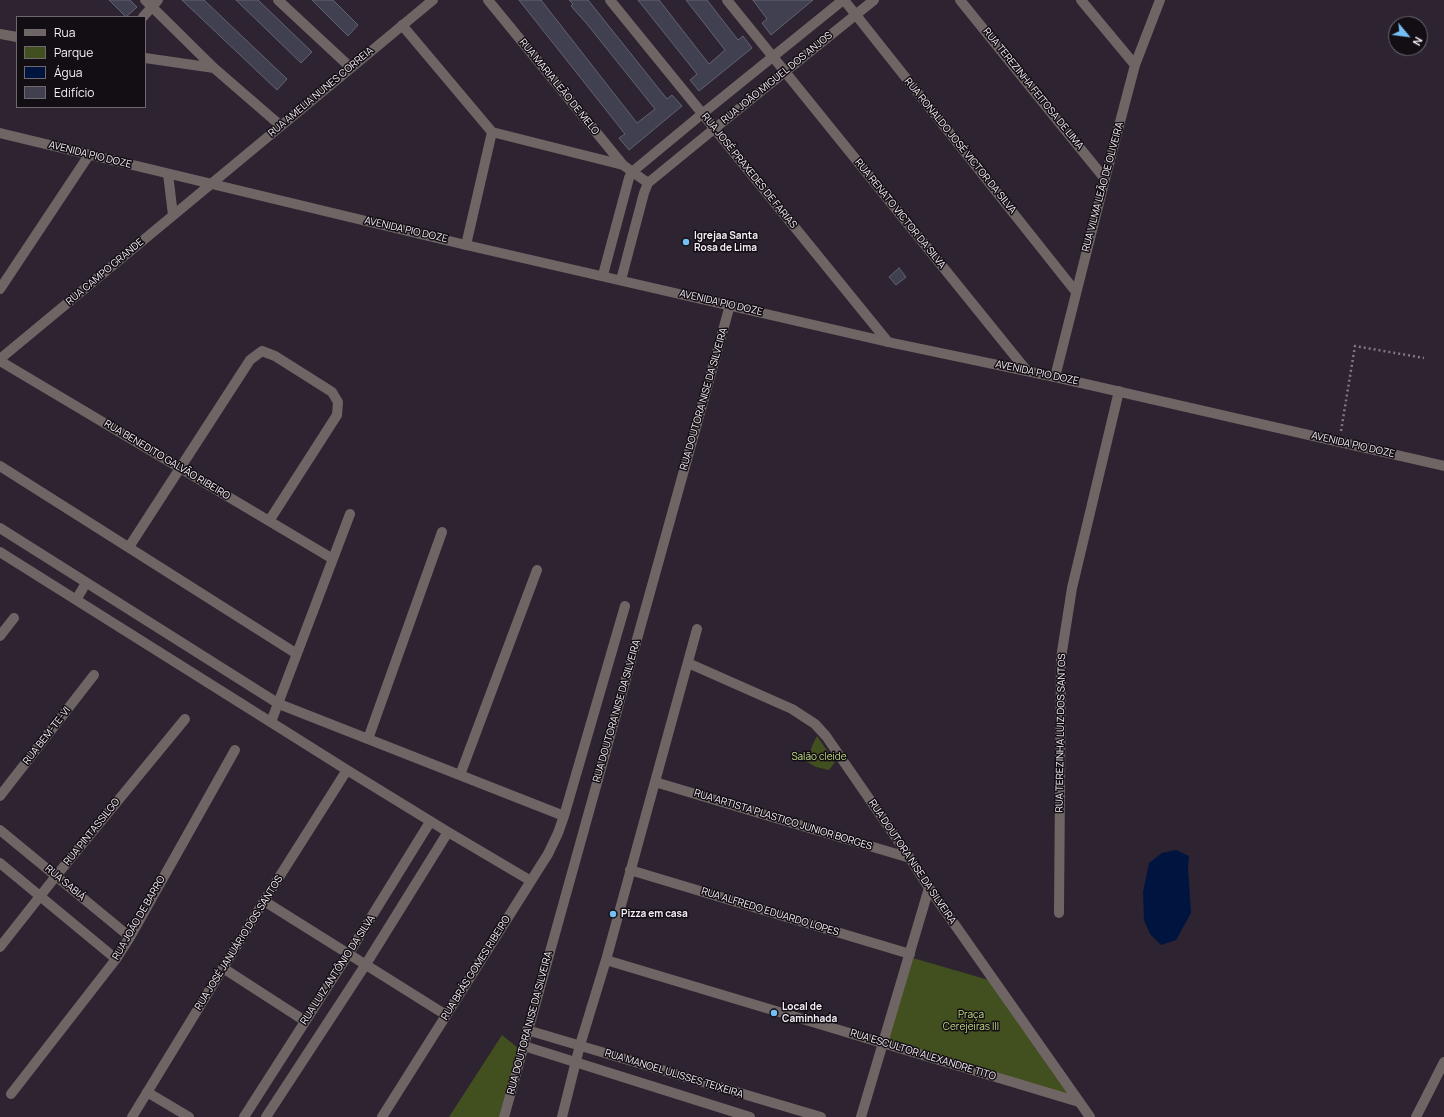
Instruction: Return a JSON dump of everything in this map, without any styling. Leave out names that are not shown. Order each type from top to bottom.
[{"type":"street","points":[[278,0],[350,67]]},
{"type":"street","name":"RUA MARIA LEÃO DE MELO","points":[[488,0],[623,165],[648,183]]},
{"type":"street","name":"RUA JOSÉ PRAXEDES DE FARIAS","points":[[610,0],[888,342]]},
{"type":"street","name":"RUA RENATO VICTOR DA SILVA","points":[[727,0],[1027,371]]},
{"type":"street","name":"RUA JOÃO MIGUEL DOS ANJOS","points":[[632,172],[844,0]]},
{"type":"street","name":"RUA RONALDO JOSÉ VICTOR DA SILVA","points":[[844,0],[1076,292]]},
{"type":"street","name":"RUA JOÃO MIGUEL DOS ANJOS","points":[[648,183],[784,71],[856,16],[874,0]]},
{"type":"street","name":"RUA TEREZINHA FEITOSA DE LIMA","points":[[960,0],[1105,179]]},
{"type":"street","points":[[1081,0],[1135,65]]},
{"type":"street","name":"RUA VILMA LEÃO DE OLIVEIRA","points":[[1056,377],[1076,292],[1135,65],[1160,0]]},
{"type":"street","points":[[144,16],[152,2],[214,68],[281,126]]},
{"type":"street","name":"RUA AMELIA NUNES CORREIA","points":[[210,184],[402,25],[425,2]]},
{"type":"street","points":[[402,25],[492,132],[623,165]]},
{"type":"street","points":[[0,34],[16,37]]},
{"type":"street","points":[[146,58],[214,68]]},
{"type":"street","points":[[466,244],[492,132]]},
{"type":"street","name":"AVENIDA PIO DOZE","points":[[0,133],[210,184],[888,342],[1056,377],[1444,466]]},
{"type":"street","points":[[0,289],[89,155]]},
{"type":"street","points":[[603,276],[629,178],[632,172]]},
{"type":"street","points":[[168,174],[173,215]]},
{"type":"street","points":[[621,280],[648,183]]},
{"type":"street","name":"RUA CAMPO GRANDE","points":[[0,360],[210,184]]},
{"type":"street","name":"RUA DOUTORA NISE DA SILVEIRA","points":[[504,1117],[730,305]]},
{"type":"street","points":[[129,547],[250,360],[262,351],[275,356],[332,392],[338,402],[337,415],[269,521]]},
{"type":"street","name":"RUA BENEDITO GALVÃO RIBEIRO","points":[[0,360],[333,559]]},
{"type":"street","name":"RUA TEREZINHA LUIZ DOS SANTOS","points":[[1060,913],[1061,658],[1072,588],[1119,392]]},
{"type":"street","points":[[0,466],[297,654]]},
{"type":"street","points":[[271,722],[350,514]]},
{"type":"street","points":[[0,528],[279,704],[564,816]]},
{"type":"street","points":[[368,740],[442,532]]},
{"type":"street","points":[[0,552],[430,822],[531,881]]},
{"type":"street","points":[[460,775],[537,570]]},
{"type":"street","points":[[76,600],[86,583]]},
{"type":"street","name":"RUA BRÁS GOMES RIBEIRO","points":[[382,1117],[548,854],[558,833],[625,606]]},
{"type":"street","points":[[0,636],[14,618]]},
{"type":"street","points":[[562,1117],[580,1046],[606,960],[697,629]]},
{"type":"street","name":"RUA DOUTORA NISE DA SILVEIRA","points":[[688,663],[792,709],[816,724],[826,736],[929,888],[1090,1117]]},
{"type":"street","name":"RUA BEM-TE-VI","points":[[0,796],[94,675]]},
{"type":"street","name":"RUA PINTASSILGO","points":[[0,947],[56,876],[185,719]]},
{"type":"street","name":"RUA JOÃO DE BARRO","points":[[11,1094],[116,959],[130,937],[235,750]]},
{"type":"street","name":"RUA JOSÉ JANUÁRIO DOS SANTOS","points":[[132,1117],[264,901],[347,770]]},
{"type":"street","name":"RUA ARTISTA PLASTICO JUNIOR BORGES","points":[[655,782],[910,858]]},
{"type":"street","name":"RUA LUIZ ANTÔNIO DA SILVA","points":[[244,1117],[304,1021],[349,953],[430,822]]},
{"type":"street","name":"RUA SABIÁ","points":[[0,830],[130,937]]},
{"type":"street","name":"RUA LUIZ ANTÔNIO DA SILVA","points":[[266,1117],[366,964],[448,832]]},
{"type":"street","points":[[0,863],[116,959]]},
{"type":"street","name":"RUA ALFREDO EDUARDO LOPES","points":[[630,870],[910,954]]},
{"type":"street","points":[[861,1117],[929,888]]},
{"type":"street","points":[[264,901],[446,1015]]},
{"type":"street","name":"RUA ESCULTOR ALEXANDRE TITO","points":[[606,960],[1079,1102]]},
{"type":"street","points":[[223,968],[304,1021]]},
{"type":"street","name":"RUA MANOEL ULISSES TEIXEIRA","points":[[527,1030],[821,1117]]},
{"type":"street","name":"RUA MANOEL ULISSES TEIXEIRA","points":[[524,1046],[750,1117]]},
{"type":"street","points":[[1416,1117],[1444,1062]]},
{"type":"street","points":[[147,1092],[189,1117]]},
{"type":"path","points":[[1339,442],[1355,346],[1424,358]]},
{"type":"green space","name":"Salão cleide","points":[[817,736],[835,762],[829,770],[816,767],[807,762]]},
{"type":"green space","name":"Praça Cerejeiras III","points":[[913,958],[999,983],[1079,1100],[888,1041]]},
{"type":"green space","points":[[502,1035],[518,1048],[499,1117],[449,1117]]},
{"type":"water","points":[[1176,850],[1189,856],[1188,868],[1191,913],[1176,940],[1161,945],[1150,934],[1144,920],[1143,892],[1149,863],[1162,853]]},
{"type":"building","points":[[109,0],[130,0],[137,7],[127,16],[125,16]]},
{"type":"building","points":[[182,0],[204,0],[287,79],[277,90]]},
{"type":"building","points":[[236,0],[258,0],[312,52],[301,63]]},
{"type":"building","points":[[312,0],[333,0],[358,25],[348,36]]},
{"type":"building","points":[[519,0],[541,0],[637,123],[655,109],[571,6],[573,4],[569,0],[588,0],[667,99],[672,95],[682,106],[629,150],[619,138],[625,134]]},
{"type":"building","points":[[638,0],[659,0],[709,64],[725,50],[686,0],[707,0],[738,40],[743,36],[752,48],[699,91],[690,80],[697,74]]},
{"type":"building","points":[[753,0],[813,0],[771,35],[762,23],[767,19]]},
{"type":"building","points":[[899,268],[906,277],[896,285],[889,277]]},
{"type":"place","name":"Igrejaa Santa Rosa de Lima","points":[[686,242]]},
{"type":"place","name":"Pizza em casa","points":[[613,914]]},
{"type":"place","name":"Local de Caminhada","points":[[774,1013]]}]
